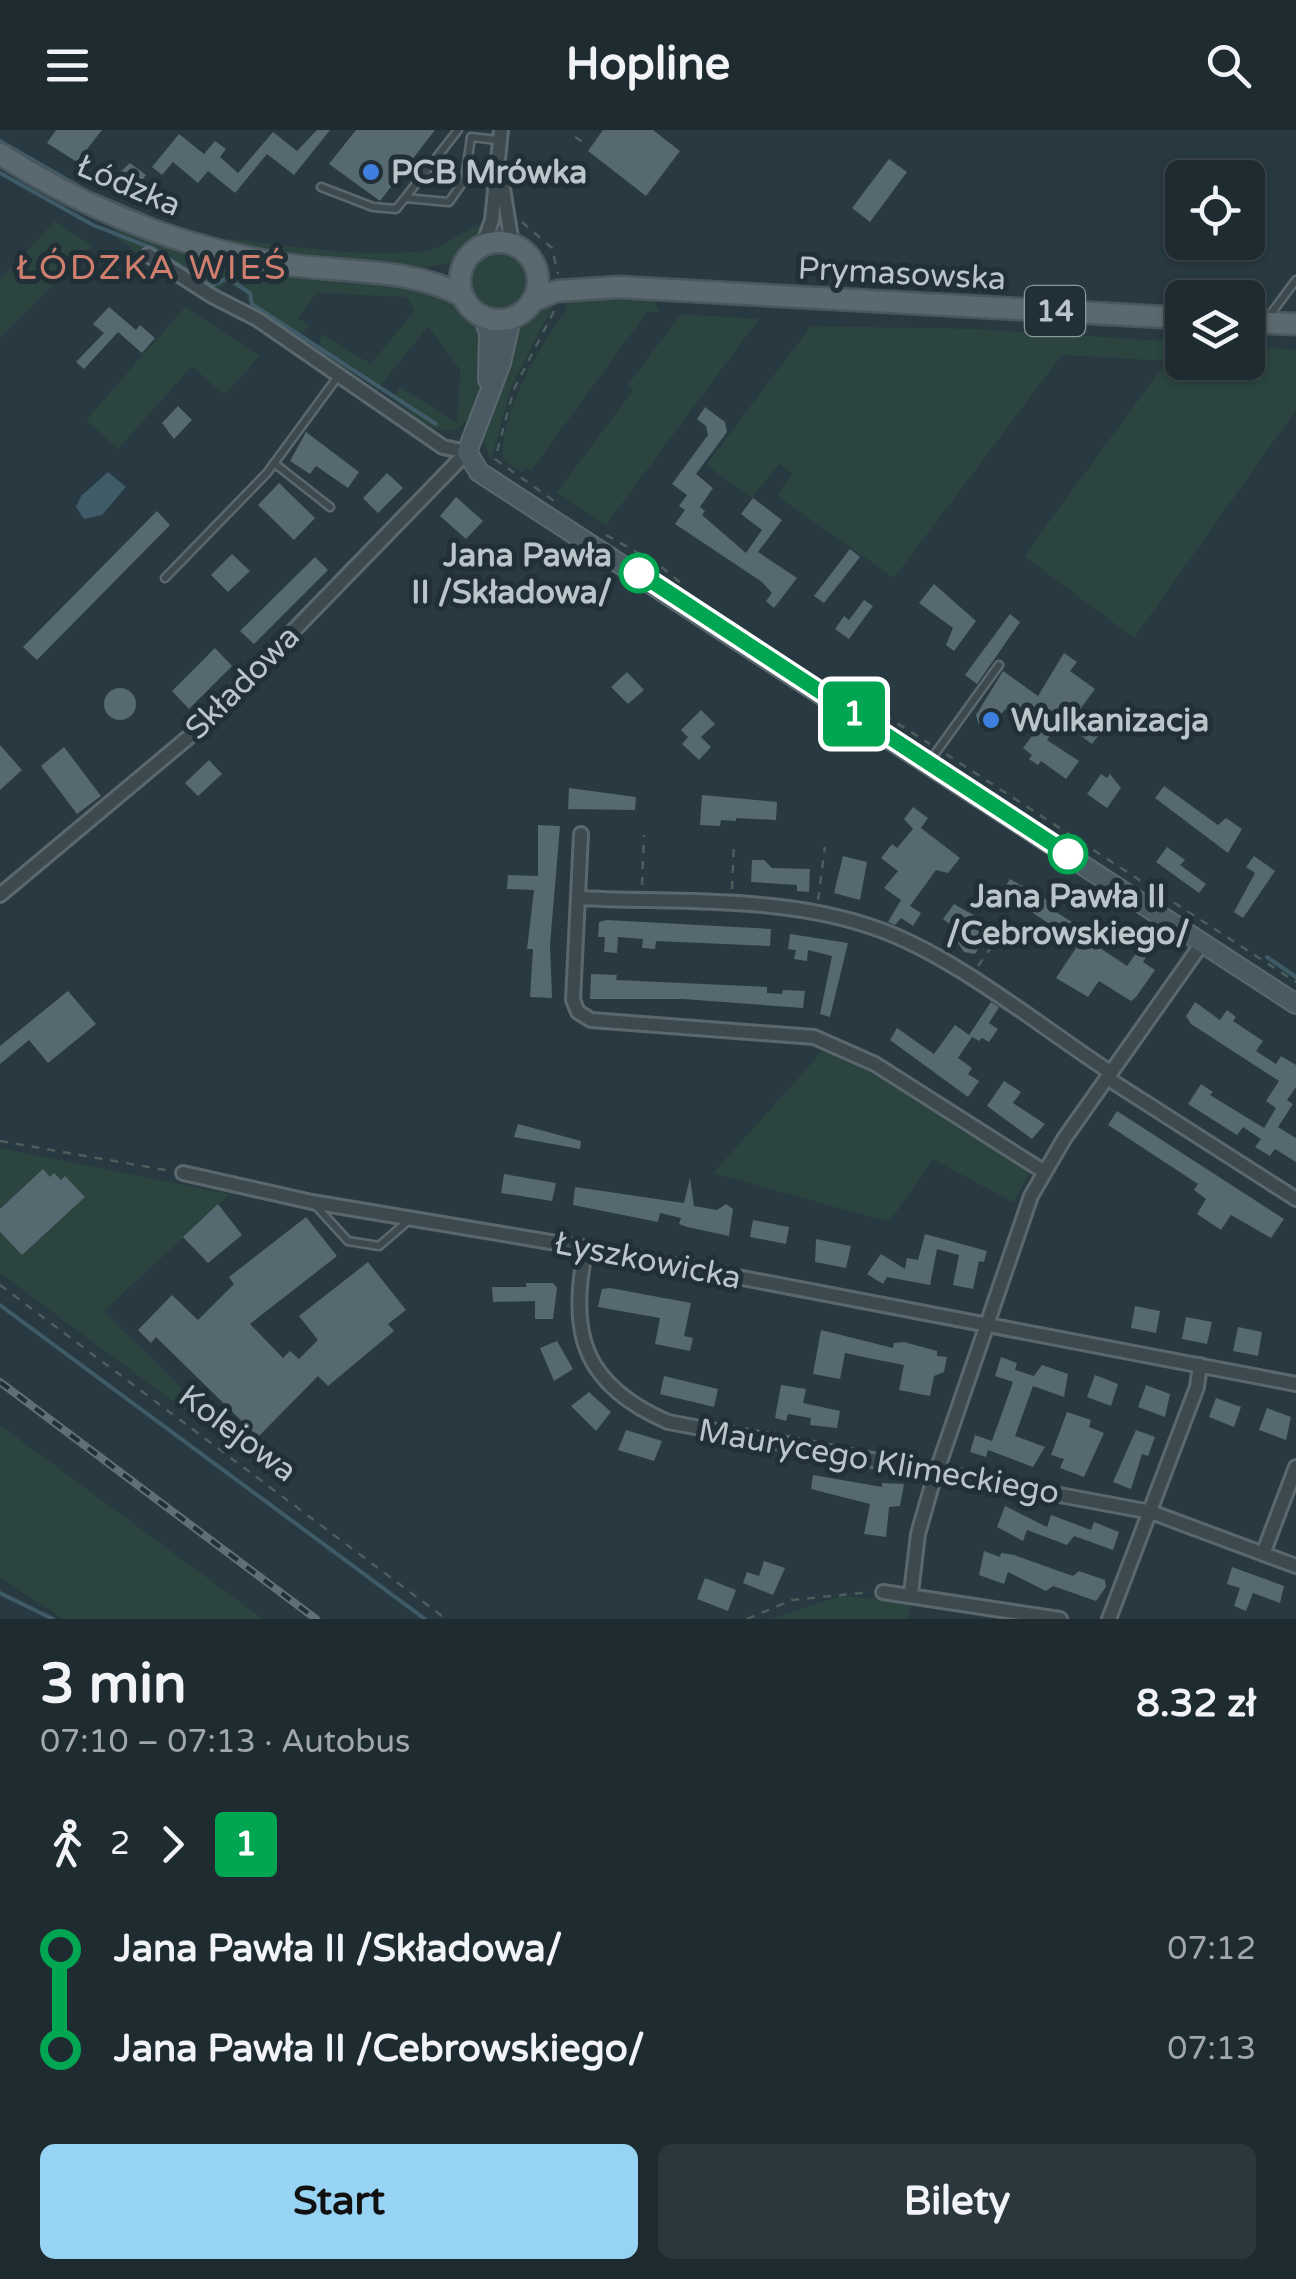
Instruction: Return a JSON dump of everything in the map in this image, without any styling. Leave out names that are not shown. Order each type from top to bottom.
[{"type":"main road","name":"Łódzka","points":[[0,154],[116,216],[240,256],[373,273]]},
{"type":"main road","points":[[463,296],[460,280],[464,264],[483,245],[512,244],[557,284]]},
{"type":"main road","points":[[532,301],[538,276],[534,263]]},
{"type":"main road","points":[[373,273],[464,264]]},
{"type":"main road","points":[[373,273],[448,287],[484,317],[511,318]]},
{"type":"main road","name":"Prymasowska","points":[[532,301],[557,284],[1165,317]]},
{"type":"main road","name":"14","points":[[511,318],[532,301]]},
{"type":"main road","points":[[1265,322],[1296,324]]},
{"type":"street","points":[[483,245],[500,164],[501,135]]},
{"type":"street","points":[[500,164],[512,244]]},
{"type":"street","points":[[148,255],[212,296],[258,319],[443,447],[467,452]]},
{"type":"street","points":[[484,317],[489,333],[486,395]]},
{"type":"street","points":[[511,318],[501,363],[467,452],[473,466],[933,756],[1296,1004]]},
{"type":"street","name":"Składowa","points":[[0,895],[196,731],[467,452]]},
{"type":"street","points":[[580,834],[573,1000],[578,1012],[591,1020],[768,1030],[825,1040],[874,1064],[1043,1171]]},
{"type":"street","points":[[578,898],[817,911],[876,928],[917,946],[970,980],[1296,1200]]},
{"type":"street","points":[[911,1593],[918,1534],[937,1472],[1043,1171],[1203,942]]},
{"type":"street","name":"Łyszkowicka","points":[[182,1173],[312,1202],[586,1248],[1296,1384]]},
{"type":"street","name":"Maurycego Klimeckiego","points":[[586,1248],[577,1298],[580,1333],[599,1377],[629,1405],[668,1422],[1151,1512],[1296,1566]]},
{"type":"street","points":[[1109,1619],[1151,1512],[1200,1365]]},
{"type":"street","points":[[1263,1554],[1296,1467]]},
{"type":"street","points":[[883,1592],[911,1593],[1060,1619]]},
{"type":"lane","points":[[321,187],[373,207],[396,209],[458,130]]},
{"type":"lane","points":[[405,198],[449,202],[465,178],[471,138],[501,135]]},
{"type":"lane","points":[[1265,312],[1296,280]]},
{"type":"lane","points":[[165,578],[274,464],[339,374]]},
{"type":"lane","points":[[274,464],[330,507]]},
{"type":"lane","points":[[933,756],[998,665]]},
{"type":"lane","points":[[312,1202],[348,1241],[378,1246],[412,1217]]},
{"type":"path","points":[[574,137],[586,144]]},
{"type":"path","points":[[518,217],[556,254],[556,308],[514,389],[495,459],[568,511]]},
{"type":"path","points":[[594,528],[630,546],[686,587]]},
{"type":"path","points":[[855,698],[933,756],[1296,982]]},
{"type":"path","points":[[641,901],[644,835]]},
{"type":"path","points":[[732,905],[734,842]]},
{"type":"path","points":[[817,911],[825,848]]},
{"type":"path","points":[[970,980],[1006,926]]},
{"type":"path","points":[[0,1141],[182,1173]]},
{"type":"path","name":"Kolejowa","points":[[0,1285],[446,1619]]},
{"type":"path","points":[[746,1619],[792,1600],[883,1592]]},
{"type":"green space","points":[[55,221],[93,246],[0,338],[0,279]]},
{"type":"green space","points":[[486,224],[459,256],[448,263],[430,266],[370,266],[299,258],[224,238],[324,250],[399,253],[433,249],[470,228]]},
{"type":"green space","points":[[115,228],[240,267],[426,288],[455,300],[482,330],[480,377],[472,411],[464,424],[453,430],[438,429],[392,399],[400,387],[457,423],[460,370],[428,326],[378,389],[318,351],[322,334],[371,364],[415,310],[406,297],[317,293],[298,318],[310,326],[297,337],[250,307],[245,293],[227,282],[216,292],[147,250],[138,253],[112,234]]},
{"type":"green space","points":[[499,251],[520,259],[528,280],[520,301],[499,309],[478,301],[470,280],[478,259]]},
{"type":"green space","points":[[568,298],[654,301],[660,312],[647,312],[531,471],[525,468],[522,472],[503,460],[507,424],[523,382],[565,312]]},
{"type":"green space","points":[[555,302],[511,387],[491,461],[481,436],[515,329],[539,306]]},
{"type":"green space","points":[[185,307],[260,356],[224,395],[192,366],[118,449],[86,420]]},
{"type":"green space","points":[[681,314],[759,319],[606,525],[556,493],[633,391],[627,386]]},
{"type":"green space","points":[[811,326],[977,329],[1165,341],[1165,361],[1062,355],[894,578],[777,496],[792,474],[779,464],[752,498],[706,465]]},
{"type":"green space","points":[[1265,347],[1296,350],[1296,410],[1134,638],[1024,556],[1165,364],[1165,380],[1265,380]]},
{"type":"green space","points":[[827,1046],[1034,1165],[1014,1203],[933,1159],[889,1222],[713,1173]]},
{"type":"green space","points":[[0,1148],[230,1194],[104,1311],[260,1466],[0,1273]]},
{"type":"green space","points":[[0,1425],[263,1619],[64,1619],[0,1578]]},
{"type":"green space","points":[[840,1596],[912,1601],[907,1619],[771,1619]]},
{"type":"water","points":[[108,472],[126,487],[102,515],[84,519],[76,507],[81,496]]},
{"type":"building","points":[[56,130],[102,130],[77,162],[47,143]]},
{"type":"building","points":[[317,130],[330,130],[294,175],[267,154],[235,193],[208,171],[198,183],[173,162],[162,175],[152,167],[179,134],[204,154],[215,141],[226,149],[220,157],[238,173],[273,132],[297,151]]},
{"type":"building","name":"PCB Mrówka","points":[[356,130],[435,130],[380,201],[329,164]]},
{"type":"building","points":[[603,130],[653,130],[680,151],[646,196],[588,151]]},
{"type":"building","points":[[889,159],[907,172],[870,222],[852,208]]},
{"type":"building","points":[[130,163],[146,175],[130,196],[110,181]]},
{"type":"building","points":[[109,307],[136,330],[140,325],[155,338],[142,353],[118,332],[84,369],[76,362],[104,333],[93,324]]},
{"type":"building","points":[[178,406],[192,420],[174,439],[162,423]]},
{"type":"building","points":[[705,407],[725,422],[727,432],[696,474],[713,488],[700,507],[705,511],[702,515],[746,553],[762,530],[741,514],[753,498],[782,520],[758,552],[797,578],[774,608],[766,601],[772,593],[762,582],[675,524],[685,510],[679,506],[687,495],[672,484],[708,435],[706,426],[697,419]]},
{"type":"building","points":[[306,432],[359,472],[348,488],[316,466],[310,474],[290,461]]},
{"type":"building","points":[[387,473],[403,488],[378,513],[363,498]]},
{"type":"building","points":[[279,483],[315,518],[294,540],[258,505]]},
{"type":"building","points":[[456,497],[483,521],[466,539],[440,516]]},
{"type":"building","points":[[157,511],[170,525],[37,660],[23,647]]},
{"type":"building","points":[[850,549],[860,557],[824,603],[814,596]]},
{"type":"building","points":[[232,554],[250,571],[228,592],[211,575]]},
{"type":"building","points":[[315,557],[328,570],[254,644],[240,631]]},
{"type":"building","points":[[934,584],[976,621],[954,651],[946,645],[953,628],[919,603]]},
{"type":"building","points":[[864,600],[873,606],[849,639],[835,629],[844,616],[849,620]]},
{"type":"building","points":[[1010,614],[1020,622],[977,684],[965,675]]},
{"type":"building","points":[[215,648],[232,666],[189,709],[172,691]]},
{"type":"building","points":[[1064,653],[1077,662],[1070,671],[1095,689],[1081,708],[1105,726],[1092,744],[1061,721],[1047,740],[1079,761],[1066,779],[1041,761],[1038,765],[1029,759],[1032,755],[1023,748],[1035,732],[1005,709],[990,731],[978,723],[976,715],[1003,671],[1038,696]]},
{"type":"building","points":[[627,672],[644,690],[628,704],[611,687]]},
{"type":"building","points":[[120,688],[131,693],[136,704],[131,715],[120,720],[109,715],[104,704],[109,693]]},
{"type":"building","points":[[701,710],[715,724],[701,737],[711,747],[699,760],[682,744],[688,737],[681,730]]},
{"type":"building","points":[[0,745],[22,770],[0,790]]},
{"type":"building","points":[[64,747],[101,796],[77,814],[41,766]]},
{"type":"building","points":[[209,760],[222,774],[198,796],[185,783]]},
{"type":"building","points":[[1101,774],[1107,778],[1110,774],[1121,788],[1107,808],[1087,794]]},
{"type":"building","points":[[1164,786],[1218,825],[1226,818],[1242,829],[1228,853],[1155,798]]},
{"type":"building","points":[[569,788],[636,797],[635,810],[568,809]]},
{"type":"building","points":[[702,795],[777,802],[776,820],[736,818],[721,820],[720,826],[700,825]]},
{"type":"building","points":[[913,807],[928,818],[921,828],[960,858],[948,873],[936,870],[910,906],[921,913],[913,926],[901,918],[895,925],[888,922],[901,900],[884,888],[898,871],[881,858],[892,844],[897,848],[913,829],[904,819]]},
{"type":"building","points":[[538,825],[560,826],[550,945],[552,998],[530,997],[533,949],[527,949],[534,890],[507,889],[508,875],[538,876]]},
{"type":"building","points":[[1167,847],[1185,860],[1180,865],[1206,884],[1199,893],[1156,862]]},
{"type":"building","points":[[843,856],[867,862],[860,900],[834,893]]},
{"type":"building","points":[[1254,856],[1275,871],[1243,918],[1234,912],[1255,873],[1246,867]]},
{"type":"building","points":[[752,860],[764,860],[772,868],[810,869],[809,892],[797,891],[797,885],[751,882]]},
{"type":"building","points":[[1010,879],[1052,903],[1056,912],[1088,932],[1085,938],[1127,966],[1146,939],[1154,945],[1143,962],[1155,970],[1136,997],[1131,1001],[1099,981],[1088,997],[1056,978],[1076,948],[1060,938],[1063,933],[1033,913],[1035,910],[1003,890]]},
{"type":"building","points":[[954,904],[993,926],[975,954],[964,952],[958,943],[964,935],[943,919]]},
{"type":"building","points":[[599,922],[771,929],[770,946],[656,941],[655,949],[642,948],[643,939],[618,937],[617,953],[604,952],[605,937],[598,937]]},
{"type":"building","points":[[790,934],[848,943],[830,1017],[820,1014],[832,956],[808,950],[807,961],[794,959],[796,950],[788,949]]},
{"type":"building","points":[[591,974],[617,975],[616,980],[767,987],[767,993],[805,991],[803,1008],[683,999],[590,999]]},
{"type":"building","points":[[68,991],[96,1024],[48,1063],[29,1040],[0,1064],[0,1046]]},
{"type":"building","points":[[991,1002],[999,1007],[989,1023],[998,1029],[989,1042],[982,1038],[979,1041],[969,1035]]},
{"type":"building","points":[[1195,1002],[1220,1020],[1227,1010],[1236,1017],[1233,1021],[1263,1041],[1256,1051],[1276,1064],[1281,1056],[1296,1065],[1296,1087],[1287,1100],[1293,1104],[1278,1127],[1296,1138],[1296,1162],[1275,1149],[1270,1156],[1255,1147],[1261,1139],[1243,1127],[1237,1135],[1188,1104],[1201,1084],[1213,1092],[1210,1095],[1264,1128],[1276,1108],[1266,1101],[1279,1081],[1191,1024],[1186,1016]]},
{"type":"building","points":[[955,1025],[972,1037],[958,1058],[972,1068],[968,1074],[979,1081],[968,1097],[890,1040],[897,1028],[934,1054]]},
{"type":"building","points":[[1004,1081],[1021,1092],[1013,1103],[1045,1124],[1032,1139],[987,1106]]},
{"type":"building","points":[[1117,1111],[1284,1219],[1271,1238],[1231,1215],[1221,1230],[1197,1214],[1206,1199],[1194,1190],[1198,1184],[1108,1125]]},
{"type":"building","points":[[518,1124],[581,1141],[580,1149],[514,1137]]},
{"type":"building","points":[[43,1169],[50,1177],[54,1173],[61,1180],[65,1176],[85,1197],[22,1255],[0,1232],[0,1209]]},
{"type":"building","points":[[504,1174],[556,1183],[552,1201],[501,1193]]},
{"type":"building","points":[[690,1178],[694,1206],[717,1210],[726,1204],[733,1209],[729,1236],[687,1227],[679,1224],[681,1218],[660,1213],[658,1222],[573,1205],[575,1187],[684,1203]]},
{"type":"building","points":[[218,1204],[242,1235],[208,1263],[183,1237]]},
{"type":"building","points":[[306,1217],[337,1256],[250,1324],[283,1358],[290,1351],[299,1359],[318,1340],[299,1316],[368,1262],[406,1310],[388,1324],[394,1331],[328,1386],[318,1376],[258,1437],[156,1337],[151,1343],[138,1330],[172,1295],[198,1320],[234,1284],[229,1277]]},
{"type":"building","points":[[753,1220],[789,1227],[786,1244],[750,1237]]},
{"type":"building","points":[[925,1234],[987,1251],[984,1262],[979,1261],[973,1289],[953,1285],[959,1255],[937,1249],[930,1285],[887,1277],[883,1284],[867,1274],[881,1254],[905,1269],[907,1258],[918,1260]]},
{"type":"building","points":[[816,1239],[851,1246],[846,1268],[815,1262]]},
{"type":"building","points":[[526,1283],[553,1283],[557,1288],[553,1319],[535,1319],[535,1301],[493,1302],[492,1287],[526,1287]]},
{"type":"building","points":[[602,1289],[691,1303],[684,1336],[693,1338],[690,1351],[655,1344],[660,1318],[598,1307]]},
{"type":"building","points":[[1135,1306],[1160,1311],[1156,1333],[1131,1328]]},
{"type":"building","points":[[1186,1317],[1212,1322],[1207,1344],[1182,1339]]},
{"type":"building","points":[[1238,1327],[1262,1332],[1258,1356],[1233,1351]]},
{"type":"building","points":[[821,1330],[893,1348],[894,1343],[904,1342],[937,1351],[937,1356],[947,1357],[944,1372],[934,1376],[930,1396],[899,1390],[904,1365],[845,1353],[840,1379],[813,1374]]},
{"type":"building","points":[[557,1341],[573,1369],[554,1381],[540,1348]]},
{"type":"building","points":[[1001,1357],[1017,1363],[1015,1370],[1034,1376],[1042,1365],[1068,1374],[1064,1397],[1033,1386],[1015,1436],[1045,1447],[1033,1467],[988,1450],[986,1457],[970,1452],[975,1435],[992,1441],[1013,1382],[995,1376]]},
{"type":"building","points":[[1095,1375],[1118,1384],[1111,1406],[1087,1397]]},
{"type":"building","points":[[664,1376],[718,1389],[714,1407],[660,1394]]},
{"type":"building","points":[[781,1385],[806,1389],[803,1403],[840,1411],[837,1428],[810,1425],[811,1418],[788,1414],[786,1421],[775,1418]]},
{"type":"building","points":[[1146,1385],[1170,1394],[1165,1417],[1138,1407]]},
{"type":"building","points":[[589,1392],[611,1412],[596,1431],[571,1406]]},
{"type":"building","points":[[1216,1398],[1241,1407],[1234,1427],[1209,1417]]},
{"type":"building","points":[[1267,1408],[1291,1417],[1286,1440],[1259,1430]]},
{"type":"building","points":[[1067,1412],[1091,1420],[1089,1427],[1104,1433],[1084,1477],[1060,1468],[1064,1459],[1051,1455]]},
{"type":"building","points":[[626,1430],[662,1441],[654,1461],[618,1450]]},
{"type":"building","points":[[1136,1430],[1155,1437],[1148,1456],[1142,1454],[1131,1489],[1113,1482]]},
{"type":"building","points":[[813,1475],[882,1487],[882,1483],[904,1484],[900,1506],[889,1507],[886,1537],[864,1534],[870,1504],[811,1489]]},
{"type":"building","points":[[1005,1506],[1047,1527],[1051,1515],[1091,1530],[1094,1522],[1119,1532],[1113,1550],[1074,1536],[1067,1545],[1027,1530],[1023,1541],[997,1527]]},
{"type":"building","points":[[984,1551],[1000,1557],[1001,1553],[1014,1555],[1073,1576],[1079,1571],[1105,1580],[1106,1587],[1096,1601],[1053,1586],[1046,1591],[1008,1572],[1004,1584],[979,1575]]},
{"type":"building","points":[[764,1561],[785,1568],[773,1595],[743,1583],[747,1572],[759,1576]]},
{"type":"building","points":[[1232,1567],[1284,1586],[1280,1603],[1253,1593],[1246,1611],[1234,1606],[1240,1588],[1227,1584]]},
{"type":"building","points":[[705,1578],[736,1590],[728,1611],[697,1599]]},
{"type":"waterway","points":[[0,141],[87,191],[160,222]]},
{"type":"waterway","points":[[0,173],[93,225],[152,248],[212,286],[227,278],[250,293],[252,304],[436,424]]},
{"type":"waterway","points":[[1267,957],[1296,977]]},
{"type":"waterway","points":[[0,1305],[425,1619]]},
{"type":"waterway","points":[[0,1593],[53,1619]]},
{"type":"railway","points":[[0,1382],[316,1619]]},
{"type":"bus line","name":"1","points":[[639,573],[1068,854]]},
{"type":"place","name":"PCB Mrówka","points":[[371,172]]},
{"type":"place","name":"Jana Pawła II /Składowa/","points":[[639,573]]},
{"type":"place","name":"Wulkanizacja","points":[[991,720]]},
{"type":"place","name":"Jana Pawła II /Cebrowskiego/","points":[[1068,854]]},
{"type":"district","name":"ŁÓDZKA WIEŚ","points":[[152,267]]}]
